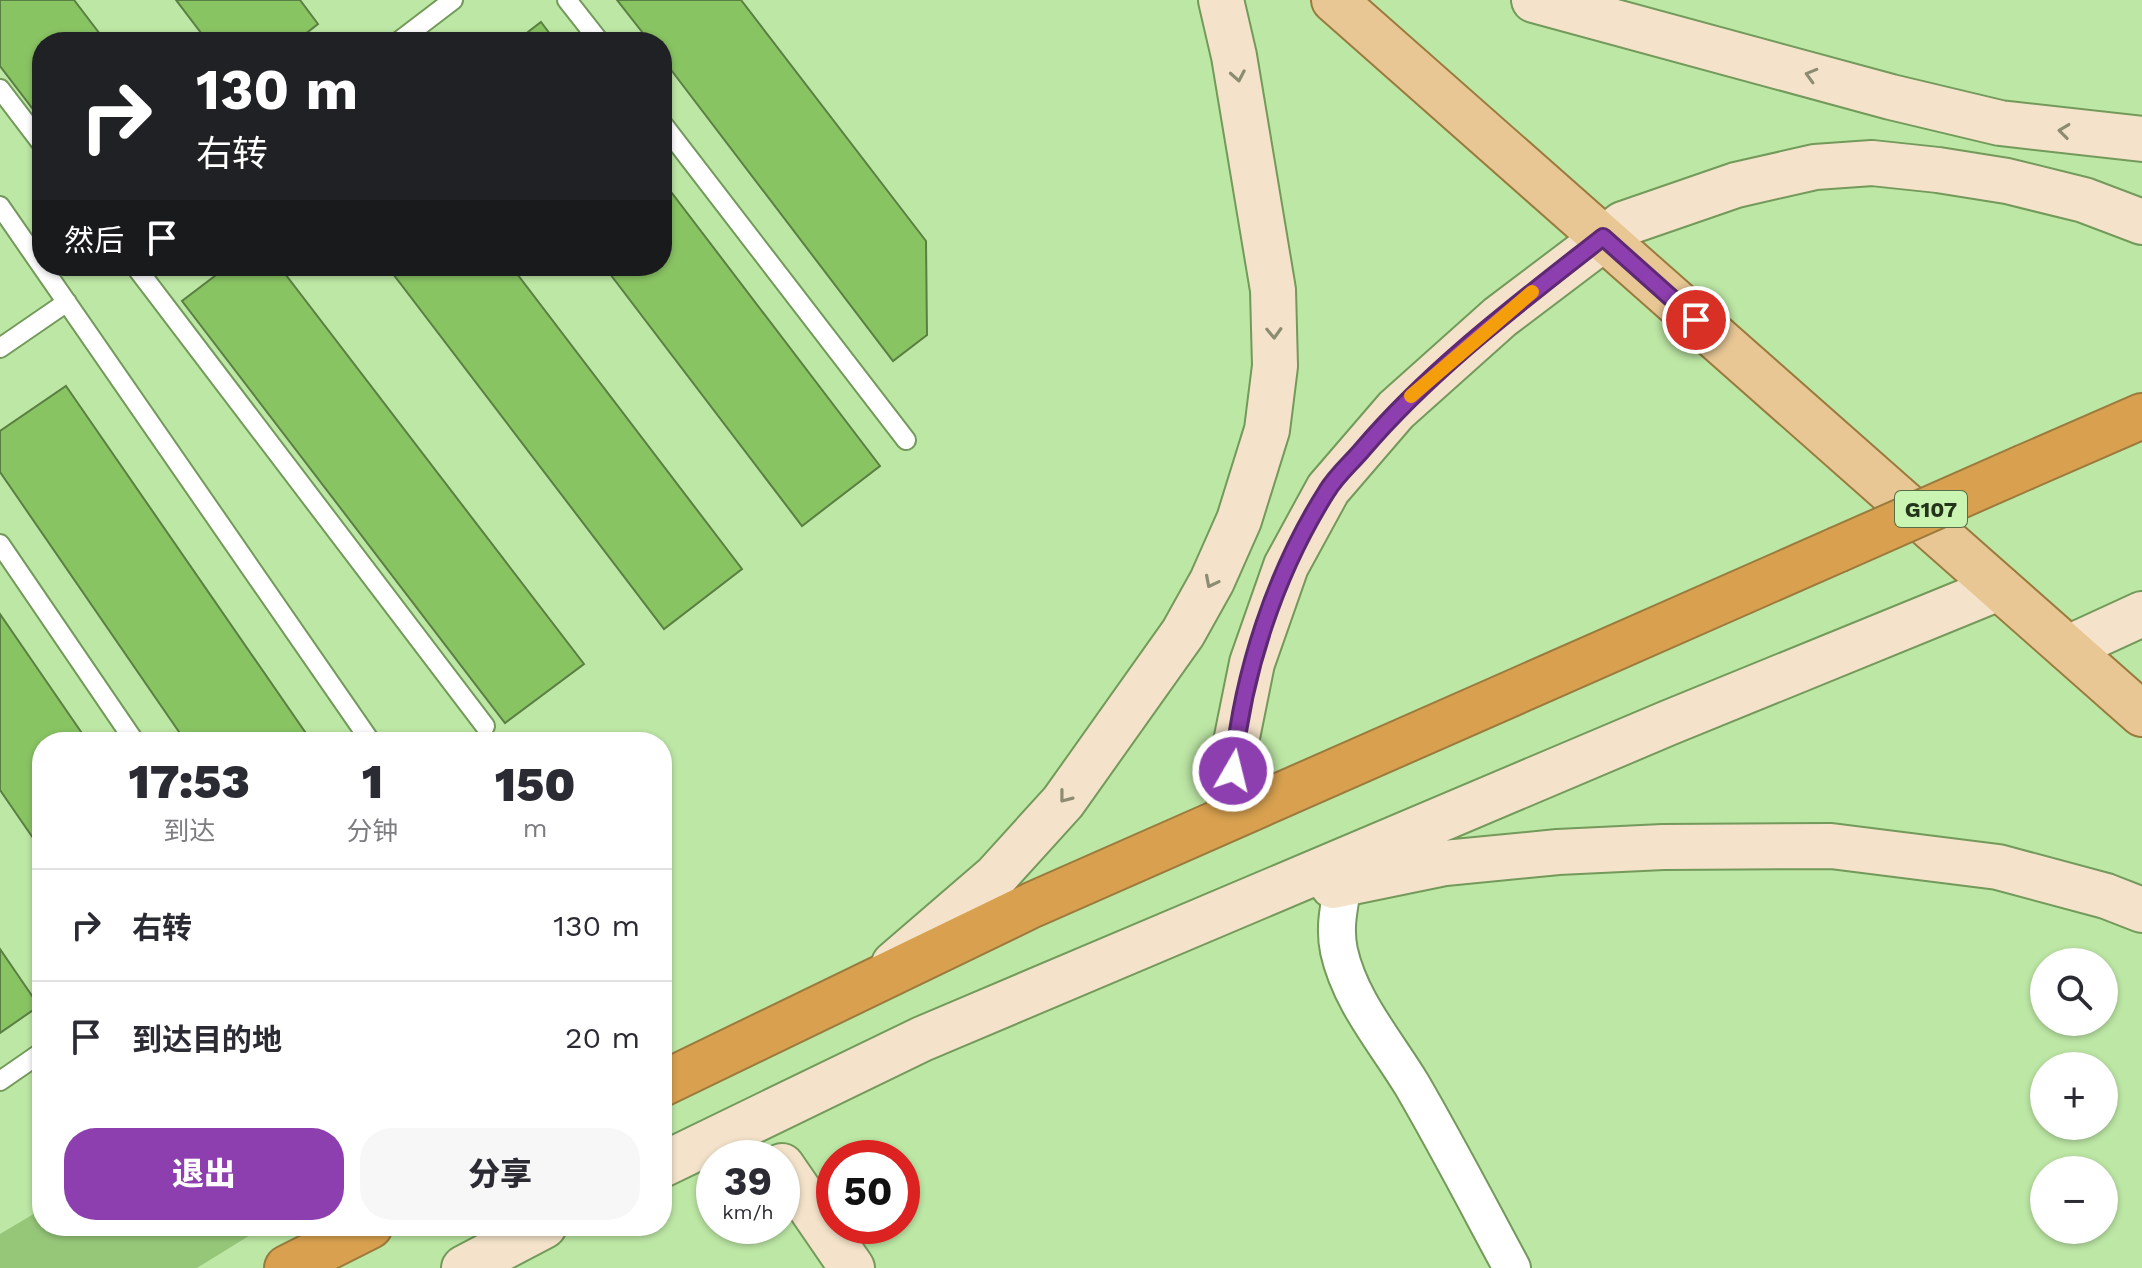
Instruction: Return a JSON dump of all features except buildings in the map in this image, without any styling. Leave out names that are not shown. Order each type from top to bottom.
[{"type":"highway","name":"G107","points":[[672,1079],[1032,905],[2142,416]]},
{"type":"highway","points":[[287,1268],[350,1236]]},
{"type":"main road","points":[[874,982],[995,877],[1063,802],[1183,633],[1212,581],[1239,520],[1267,430],[1275,366],[1273,290],[1237,70],[1221,0]]},
{"type":"main road","points":[[1334,0],[2142,714]]},
{"type":"main road","points":[[1534,0],[1891,97],[2000,123],[2142,139]]},
{"type":"main road","points":[[1228,818],[1235,747],[1252,663],[1286,566],[1328,489],[1396,410],[1500,317],[1603,237],[1623,224],[1736,185],[1815,167],[1872,163],[2007,181],[2084,200],[2142,222]]},
{"type":"main road","points":[[672,1160],[922,1039],[1668,723],[1999,588]]},
{"type":"main road","points":[[2068,648],[2142,614]]},
{"type":"main road","points":[[1236,906],[1445,863],[1558,852],[1663,847],[1831,846],[1998,867],[2106,896],[2142,910]]},
{"type":"main road","points":[[751,1122],[764,1140]]},
{"type":"main road","points":[[800,1192],[852,1268]]},
{"type":"main road","points":[[464,1268],[525,1236]]},
{"type":"street","points":[[1343,884],[1336,926],[1347,977],[1375,1030],[1413,1088],[1512,1268]]},
{"type":"lane","points":[[411,32],[453,0]]},
{"type":"lane","points":[[567,0],[592,32]]},
{"type":"lane","points":[[0,89],[32,131]]},
{"type":"lane","points":[[672,136],[906,440]]},
{"type":"lane","points":[[0,206],[32,252]]},
{"type":"lane","points":[[49,276],[364,732]]},
{"type":"lane","points":[[143,276],[485,726]]},
{"type":"lane","points":[[0,348],[67,302]]},
{"type":"lane","points":[[0,544],[128,732]]},
{"type":"lane","points":[[0,1081],[32,1059]]},
{"type":"green space","points":[[32,1215],[32,1236],[249,1236],[197,1268],[0,1268],[0,1234]]},
{"type":"slow traffic","points":[[1411,396],[1532,292]]},
{"type":"route","points":[[1233,771],[1252,663],[1286,566],[1328,489],[1396,410],[1500,317],[1603,237],[1696,320]]}]
